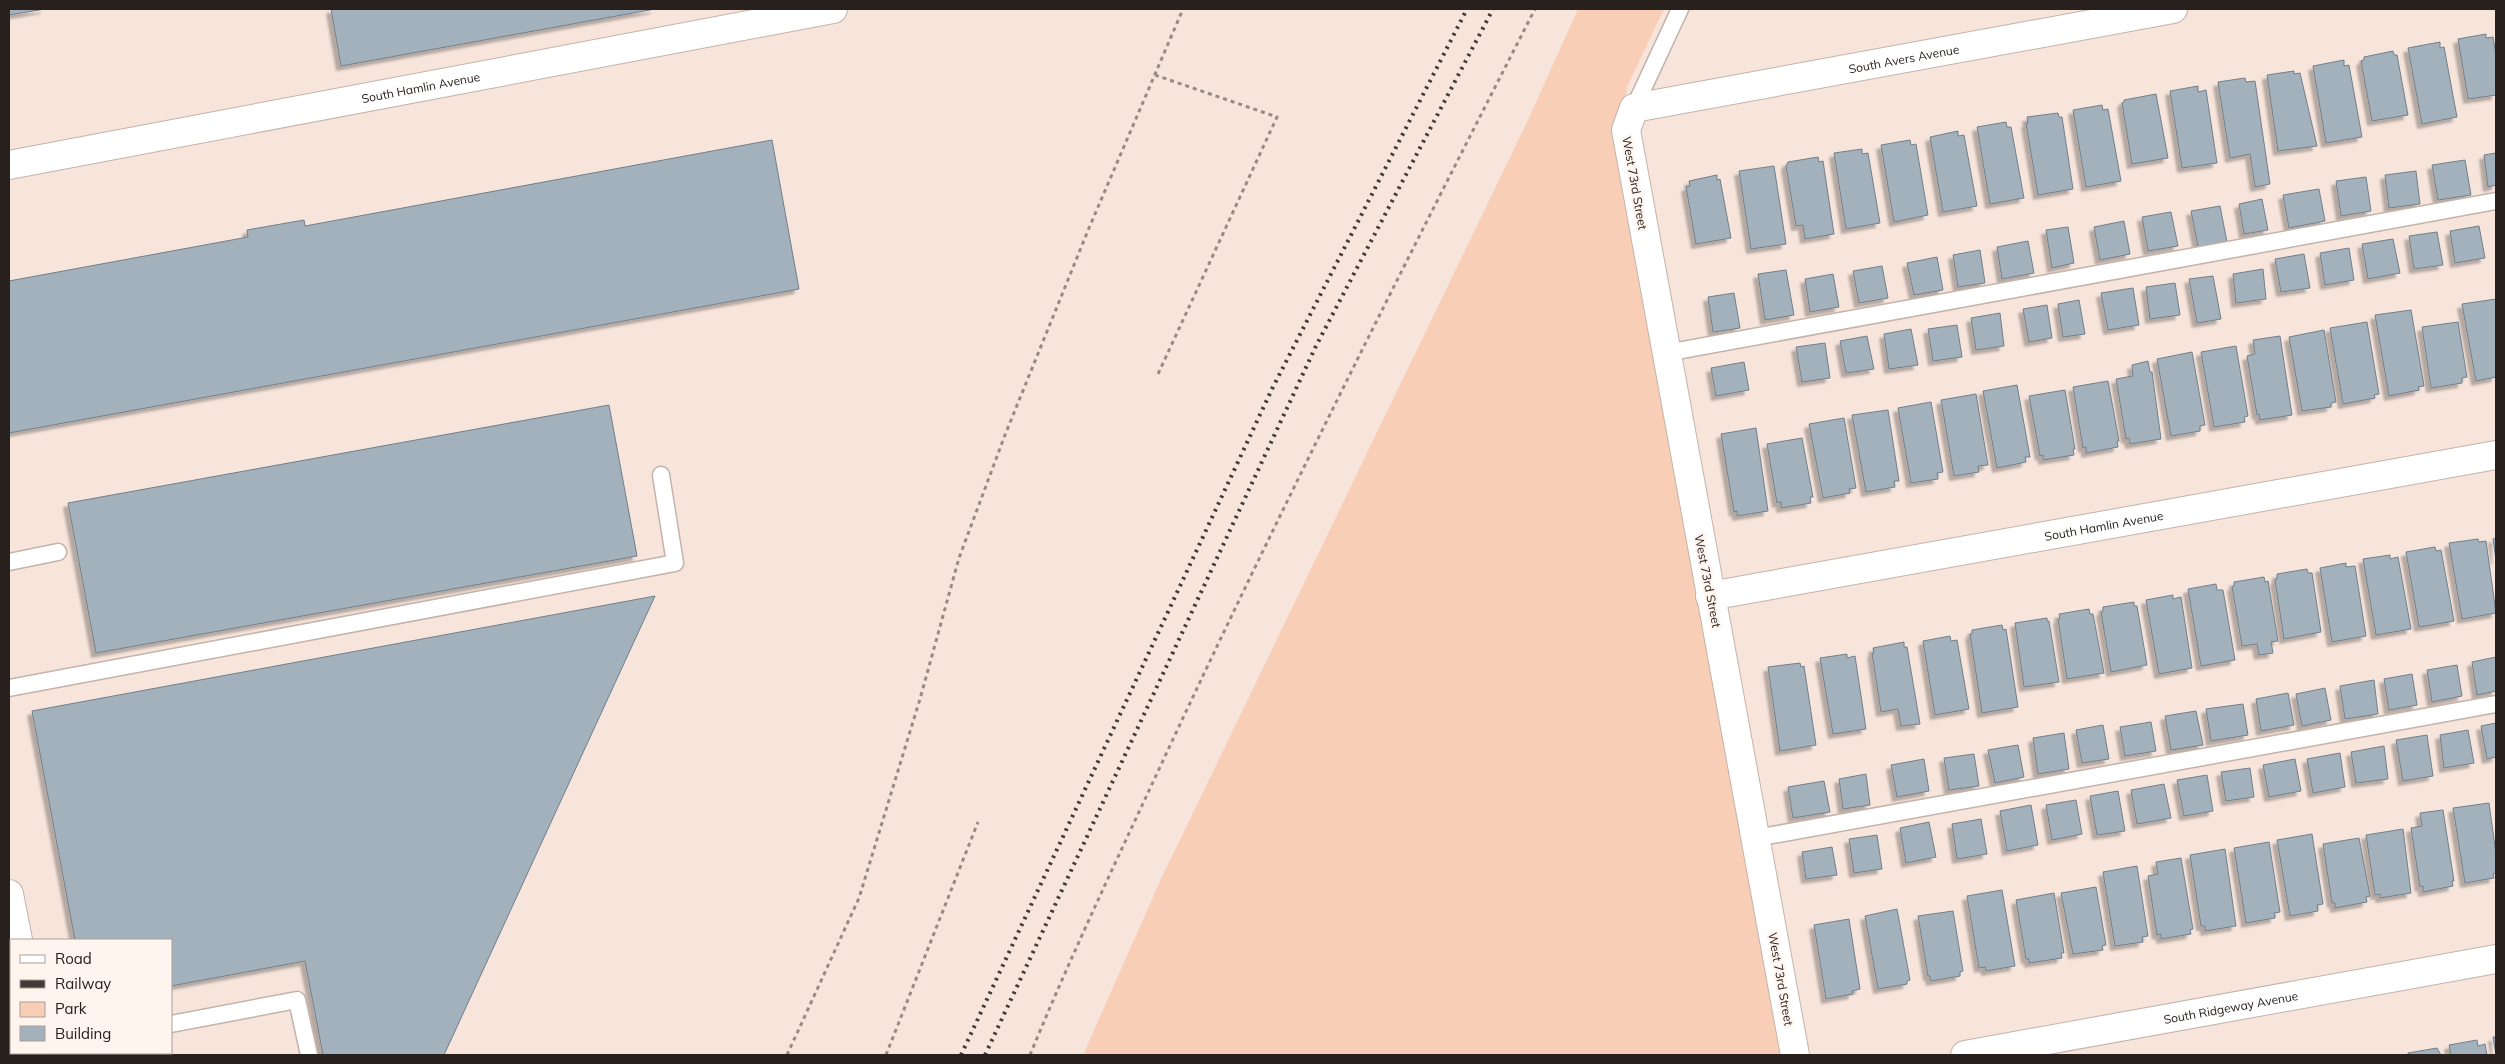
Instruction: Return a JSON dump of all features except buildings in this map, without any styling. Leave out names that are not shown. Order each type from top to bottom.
[{"type":"street","name":"South Hamlin Avenue","points":[[9,164],[832,9]]},
{"type":"street","name":"South Avers Avenue","points":[[1634,108],[2173,9]]},
{"type":"street","name":"West 73rd Street","points":[[1634,108],[1626,130],[1795,1055]]},
{"type":"street","name":"South Hamlin Avenue","points":[[1710,596],[2496,455]]},
{"type":"street","points":[[9,894],[18,939]]},
{"type":"street","name":"South Ridgeway Avenue","points":[[1965,1055],[2496,959]]},
{"type":"lane","points":[[1634,108],[1680,9]]},
{"type":"lane","points":[[1666,353],[2496,201]]},
{"type":"lane","points":[[9,688],[675,563],[661,475]]},
{"type":"lane","points":[[9,562],[58,552]]},
{"type":"lane","points":[[1756,838],[2496,704]]},
{"type":"lane","points":[[172,1024],[297,1000],[310,1055]]},
{"type":"path","points":[[787,1055],[859,898],[920,699],[959,558],[1002,444],[1089,228],[1183,9]]},
{"type":"path","points":[[1030,1055],[1060,982],[1223,633],[1372,329],[1535,9]]},
{"type":"path","points":[[1155,75],[1278,117],[1158,374]]},
{"type":"path","points":[[886,1055],[978,822]]},
{"type":"green space","points":[[1578,9],[1664,9],[1627,87],[1620,132],[1781,1055],[1083,1055],[1161,879],[1528,120]]},
{"type":"railway","points":[[961,1055],[1272,389],[1467,9]]},
{"type":"railway","points":[[985,1055],[1316,346],[1493,9]]}]
